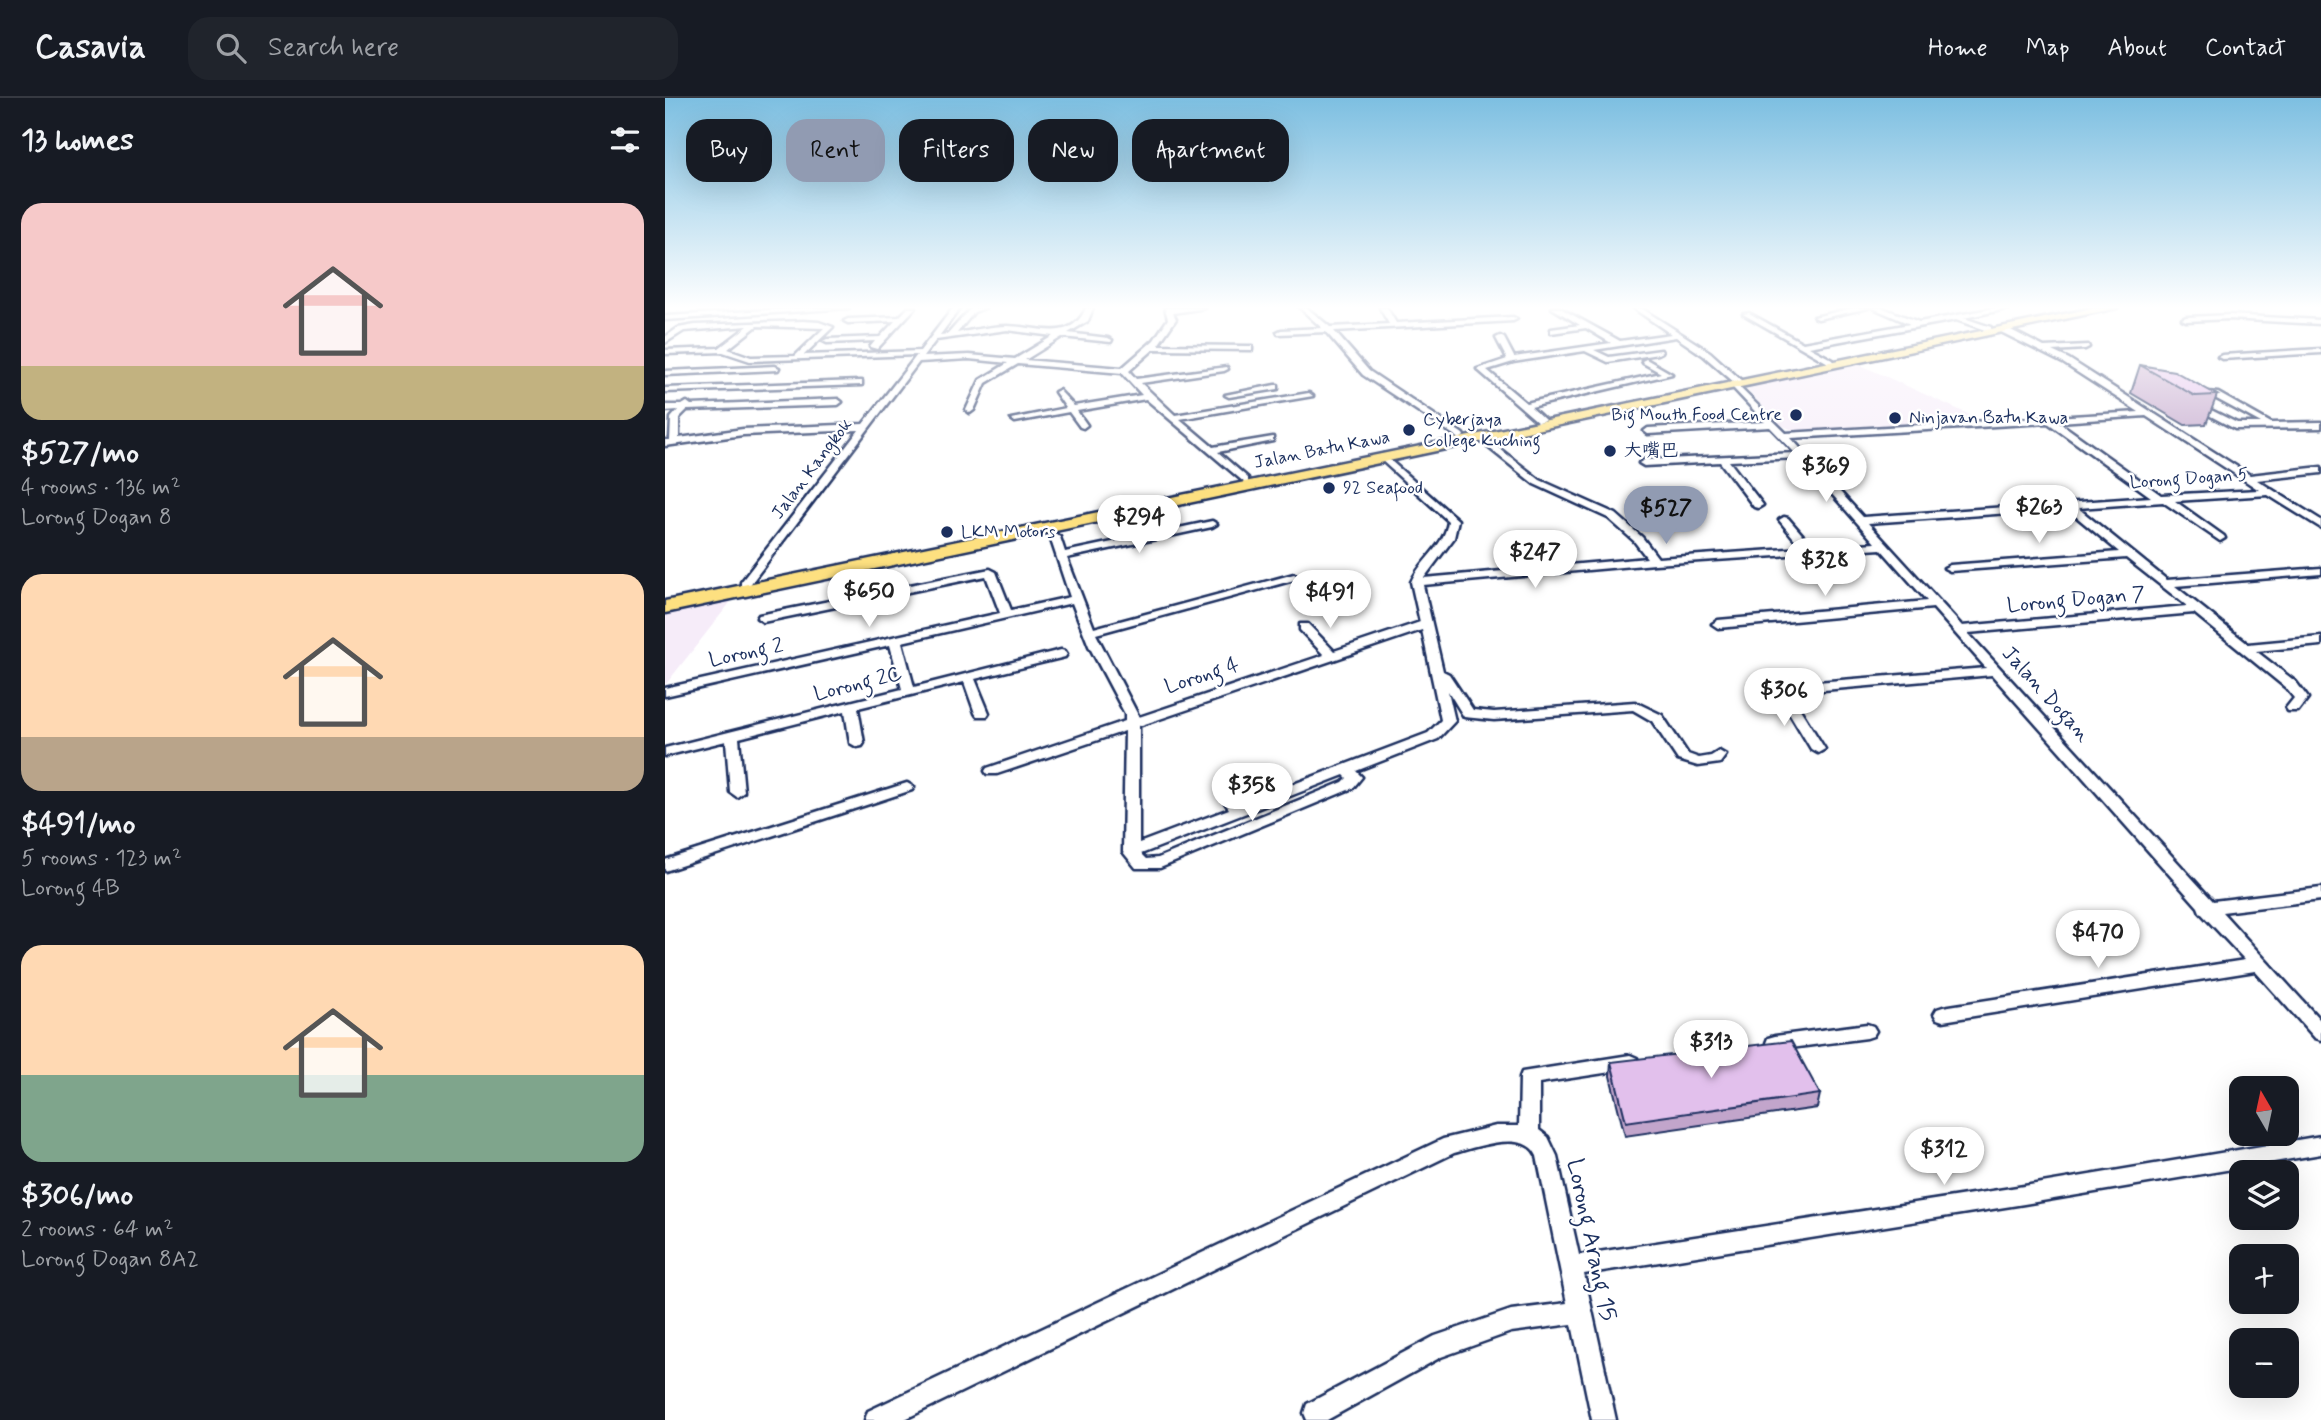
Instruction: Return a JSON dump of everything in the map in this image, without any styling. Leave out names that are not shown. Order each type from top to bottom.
[{"type":"highway","name":"Jalan Batu Kawa","points":[[665,601],[1460,436],[1737,384],[1797,370]]},
{"type":"highway","name":"Jalan Batu Kawa","points":[[665,607],[1808,370]]},
{"type":"street","points":[[729,370],[674,418],[670,442],[743,432],[864,427]]},
{"type":"street","points":[[665,373],[734,370]]},
{"type":"street","name":"Jalan Kangkok","points":[[745,584],[908,370]]},
{"type":"street","points":[[970,410],[983,382],[1003,370]]},
{"type":"street","points":[[1119,370],[1123,370],[1147,396],[1245,480]]},
{"type":"street","points":[[1134,382],[1219,370]]},
{"type":"street","points":[[1363,370],[1460,436]]},
{"type":"street","points":[[1482,370],[1541,420]]},
{"type":"street","points":[[1523,406],[1668,374],[1661,370]]},
{"type":"street","name":"Jalan Dogan","points":[[1723,370],[2321,1033]]},
{"type":"street","points":[[2075,370],[2321,525]]},
{"type":"street","points":[[665,390],[859,383]]},
{"type":"street","points":[[1241,408],[1227,392],[1275,387]]},
{"type":"street","points":[[1059,391],[1083,425]]},
{"type":"street","points":[[2192,393],[2214,395],[2268,424]]},
{"type":"street","points":[[1015,419],[1147,396]]},
{"type":"street","points":[[1173,418],[1309,396]]},
{"type":"street","points":[[2182,398],[2229,424],[2321,425]]},
{"type":"street","points":[[665,408],[838,402]]},
{"type":"street","points":[[1784,436],[2144,414]]},
{"type":"street","points":[[814,428],[821,417]]},
{"type":"street","points":[[2049,419],[2220,538]]},
{"type":"street","points":[[743,432],[756,421]]},
{"type":"street","points":[[1648,431],[1771,424]]},
{"type":"street","points":[[1482,438],[1537,482],[1612,516],[1638,539],[1655,561]]},
{"type":"street","points":[[1212,450],[1269,439]]},
{"type":"street","points":[[1644,463],[1802,455]]},
{"type":"street","points":[[1131,852],[1433,736],[1445,727],[1448,721],[1417,582],[1420,572],[1452,536],[1453,520],[1383,457]]},
{"type":"street","points":[[1724,461],[1758,505]]},
{"type":"street","points":[[2247,478],[2321,470]]},
{"type":"street","name":"Lorong Dogan 5","points":[[1861,520],[2269,492]]},
{"type":"street","points":[[2068,505],[2248,648],[2299,694],[2300,700],[2293,708]]},
{"type":"street","points":[[1784,520],[1810,551]]},
{"type":"street","points":[[1055,537],[1065,529],[1085,521]]},
{"type":"street","points":[[1060,556],[1212,524]]},
{"type":"street","points":[[1008,536],[1037,533],[1055,537]]},
{"type":"street","points":[[1055,537],[1095,646],[1132,714],[1131,852],[1142,864],[1160,863],[1348,785],[1355,777],[1346,769]]},
{"type":"street","points":[[1417,582],[1655,561],[1883,546]]},
{"type":"street","points":[[1950,568],[2130,555]]},
{"type":"street","points":[[2167,583],[2321,571]]},
{"type":"street","points":[[763,618],[990,572],[1007,615]]},
{"type":"street","points":[[1091,632],[1294,577]]},
{"type":"street","name":"Lorong 2","points":[[668,690],[1076,599]]},
{"type":"street","points":[[1718,624],[1935,604]]},
{"type":"street","name":"Lorong Dogan 7","points":[[1958,630],[2198,609]]},
{"type":"street","name":"Lorong 4","points":[[992,771],[1133,721],[1427,624]]},
{"type":"street","points":[[1304,627],[1331,655]]},
{"type":"street","points":[[895,640],[909,692]]},
{"type":"street","points":[[2248,648],[2321,641]]},
{"type":"street","name":"Lorong 2C","points":[[665,752],[852,708],[1061,654]]},
{"type":"street","points":[[1755,692],[1995,671]]},
{"type":"street","points":[[1437,673],[1445,677],[1461,706],[1469,714],[1494,716],[1635,706],[1657,718],[1683,757],[1698,762],[1715,760],[1719,755]]},
{"type":"street","points":[[968,677],[982,713]]},
{"type":"street","points":[[1781,689],[1818,749]]},
{"type":"street","points":[[852,708],[857,743]]},
{"type":"street","points":[[732,737],[737,792]]},
{"type":"street","points":[[1237,810],[1229,798],[1230,793],[1275,775]]},
{"type":"street","points":[[665,866],[907,787]]},
{"type":"street","points":[[2206,908],[2321,894]]},
{"type":"street","points":[[1943,1014],[2259,964]]},
{"type":"street","points":[[1759,1046],[1867,1031]]},
{"type":"street","points":[[877,1420],[1450,1145],[1496,1134],[1529,1135],[1529,1077],[1651,1060]]},
{"type":"street","name":"Lorong Arang 15","points":[[1529,1135],[1541,1143],[1547,1156],[1604,1420]]},
{"type":"street","points":[[1572,1266],[2321,1145]]},
{"type":"street","points":[[1316,1413],[1435,1348],[1511,1321],[1579,1312]]},
{"type":"shaded area","points":[[1828,370],[1871,370],[1979,419],[1795,431],[1781,425],[1746,389]]},
{"type":"shaded area","points":[[733,599],[666,684],[665,685],[665,614]]},
{"type":"building","points":[[2148,370],[2174,371],[2217,395],[2195,396]]},
{"type":"building","points":[[1791,1041],[1820,1094],[1626,1122],[1611,1062]]},
{"type":"place","name":"Big Mouth Food Centre","points":[[1796,415]]},
{"type":"place","name":"Ninjavan Batu Kawa","points":[[1895,418]]},
{"type":"place","name":"Cyberjaya College Kuching","points":[[1409,430]]},
{"type":"place","name":"大嘴巴","points":[[1610,451]]},
{"type":"place","name":"92 Seafood","points":[[1329,488]]},
{"type":"place","name":"LKM Motors","points":[[947,532]]}]
